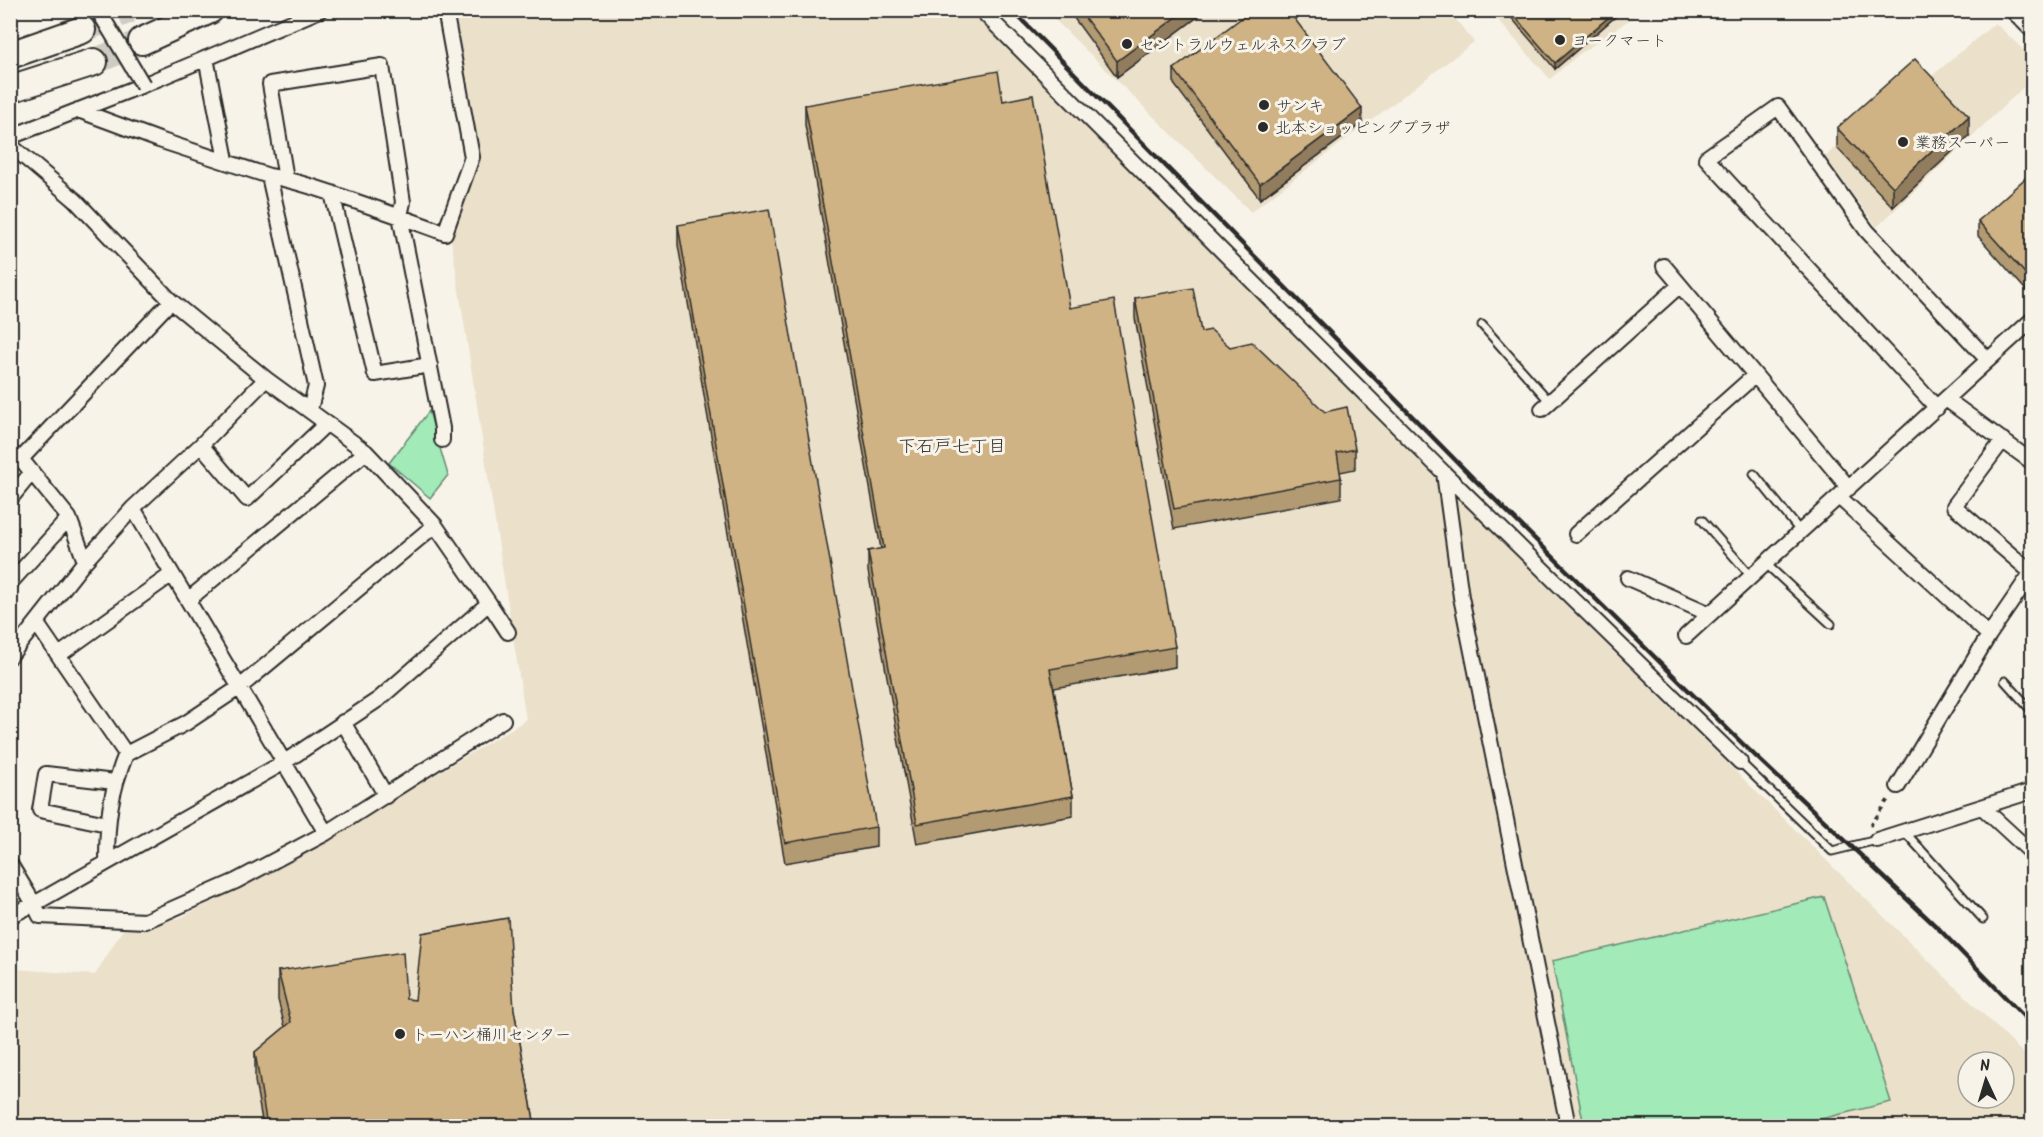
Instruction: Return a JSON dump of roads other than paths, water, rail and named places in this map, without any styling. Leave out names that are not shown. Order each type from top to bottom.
[{"type":"highway","points":[[142,40],[210,10]]},
{"type":"highway","points":[[10,55],[90,20]]},
{"type":"highway","points":[[10,89],[94,62]]},
{"type":"main road","points":[[2016,10],[2032,26]]},
{"type":"street","points":[[10,137],[320,10]]},
{"type":"street","points":[[78,110],[159,140],[226,160],[269,176],[332,193],[445,233],[472,157],[446,10]]},
{"type":"street","points":[[981,10],[1444,473],[1740,762]]},
{"type":"street","points":[[90,20],[142,84]]},
{"type":"street","points":[[207,58],[226,160]]},
{"type":"street","points":[[286,179],[270,84],[382,66],[404,202],[400,216],[430,364],[442,428],[442,440]]},
{"type":"street","points":[[1988,360],[1867,231],[1778,107],[1706,158],[1941,403],[2003,440],[2032,462]]},
{"type":"street","points":[[10,145],[75,200],[171,301],[266,379],[366,452],[435,525],[508,632]]},
{"type":"street","points":[[269,176],[316,386],[310,409]]},
{"type":"street","points":[[332,193],[375,374],[430,364]]},
{"type":"street","points":[[1664,266],[1754,376],[1844,492],[1989,635]]},
{"type":"street","points":[[1546,405],[1680,285]]},
{"type":"street","points":[[85,561],[69,518],[16,455],[171,301]]},
{"type":"street","points":[[1686,636],[2032,320]]},
{"type":"street","points":[[1576,534],[1754,376]]},
{"type":"street","points":[[10,656],[38,624],[85,561],[133,508],[201,445],[266,379]]},
{"type":"street","points":[[201,445],[247,499],[326,424]]},
{"type":"street","points":[[1898,786],[1989,635],[2032,572],[1954,506],[2003,440]]},
{"type":"street","points":[[188,600],[366,452]]},
{"type":"street","points":[[10,499],[32,472]]},
{"type":"street","points":[[1444,473],[1461,597],[1568,1126]]},
{"type":"street","points":[[133,508],[326,833]]},
{"type":"street","points":[[10,583],[69,518]]},
{"type":"street","points":[[107,862],[107,824],[115,782],[126,754],[186,723],[240,687],[435,525]]},
{"type":"street","points":[[59,655],[172,574]]},
{"type":"street","points":[[1628,578],[1710,614]]},
{"type":"street","points":[[10,916],[283,763],[380,699],[489,603]]},
{"type":"street","points":[[38,624],[126,754]]},
{"type":"street","points":[[10,864],[40,916],[146,921],[236,881],[326,833],[502,720]]},
{"type":"street","points":[[343,722],[386,796]]},
{"type":"street","points":[[107,824],[40,810],[46,774],[115,782]]},
{"type":"street","points":[[1877,840],[2032,791]]},
{"type":"street","points":[[1982,807],[2032,853]]},
{"type":"lane","points":[[1482,325],[1546,405]]},
{"type":"lane","points":[[1754,474],[1800,531]]},
{"type":"lane","points":[[1702,520],[1751,576]]},
{"type":"lane","points":[[1765,563],[1831,624]]},
{"type":"lane","points":[[2005,681],[2032,711]]},
{"type":"lane","points":[[1740,762],[1832,851],[1877,840]]},
{"type":"lane","points":[[1904,831],[1983,919]]},
{"type":"tunnel","points":[[82,30],[130,10]]},
{"type":"tunnel","points":[[94,62],[142,41]]},
{"type":"railway","points":[[1012,10],[1472,477],[1747,748],[1941,931],[2032,1025]]},
{"type":"place","name":"ヨークマート","points":[[1560,40]]},
{"type":"place","name":"セントラルウェルネスクラブ","points":[[1127,44]]},
{"type":"place","name":"サンキ","points":[[1264,105]]},
{"type":"place","name":"北本ショッピングプラザ","points":[[1263,127]]},
{"type":"place","name":"業務スーパー","points":[[1903,142]]},
{"type":"place","name":"トーハン桶川センター","points":[[400,1034]]},
{"type":"district","name":"下石戸七丁目","points":[[952,446]]}]
